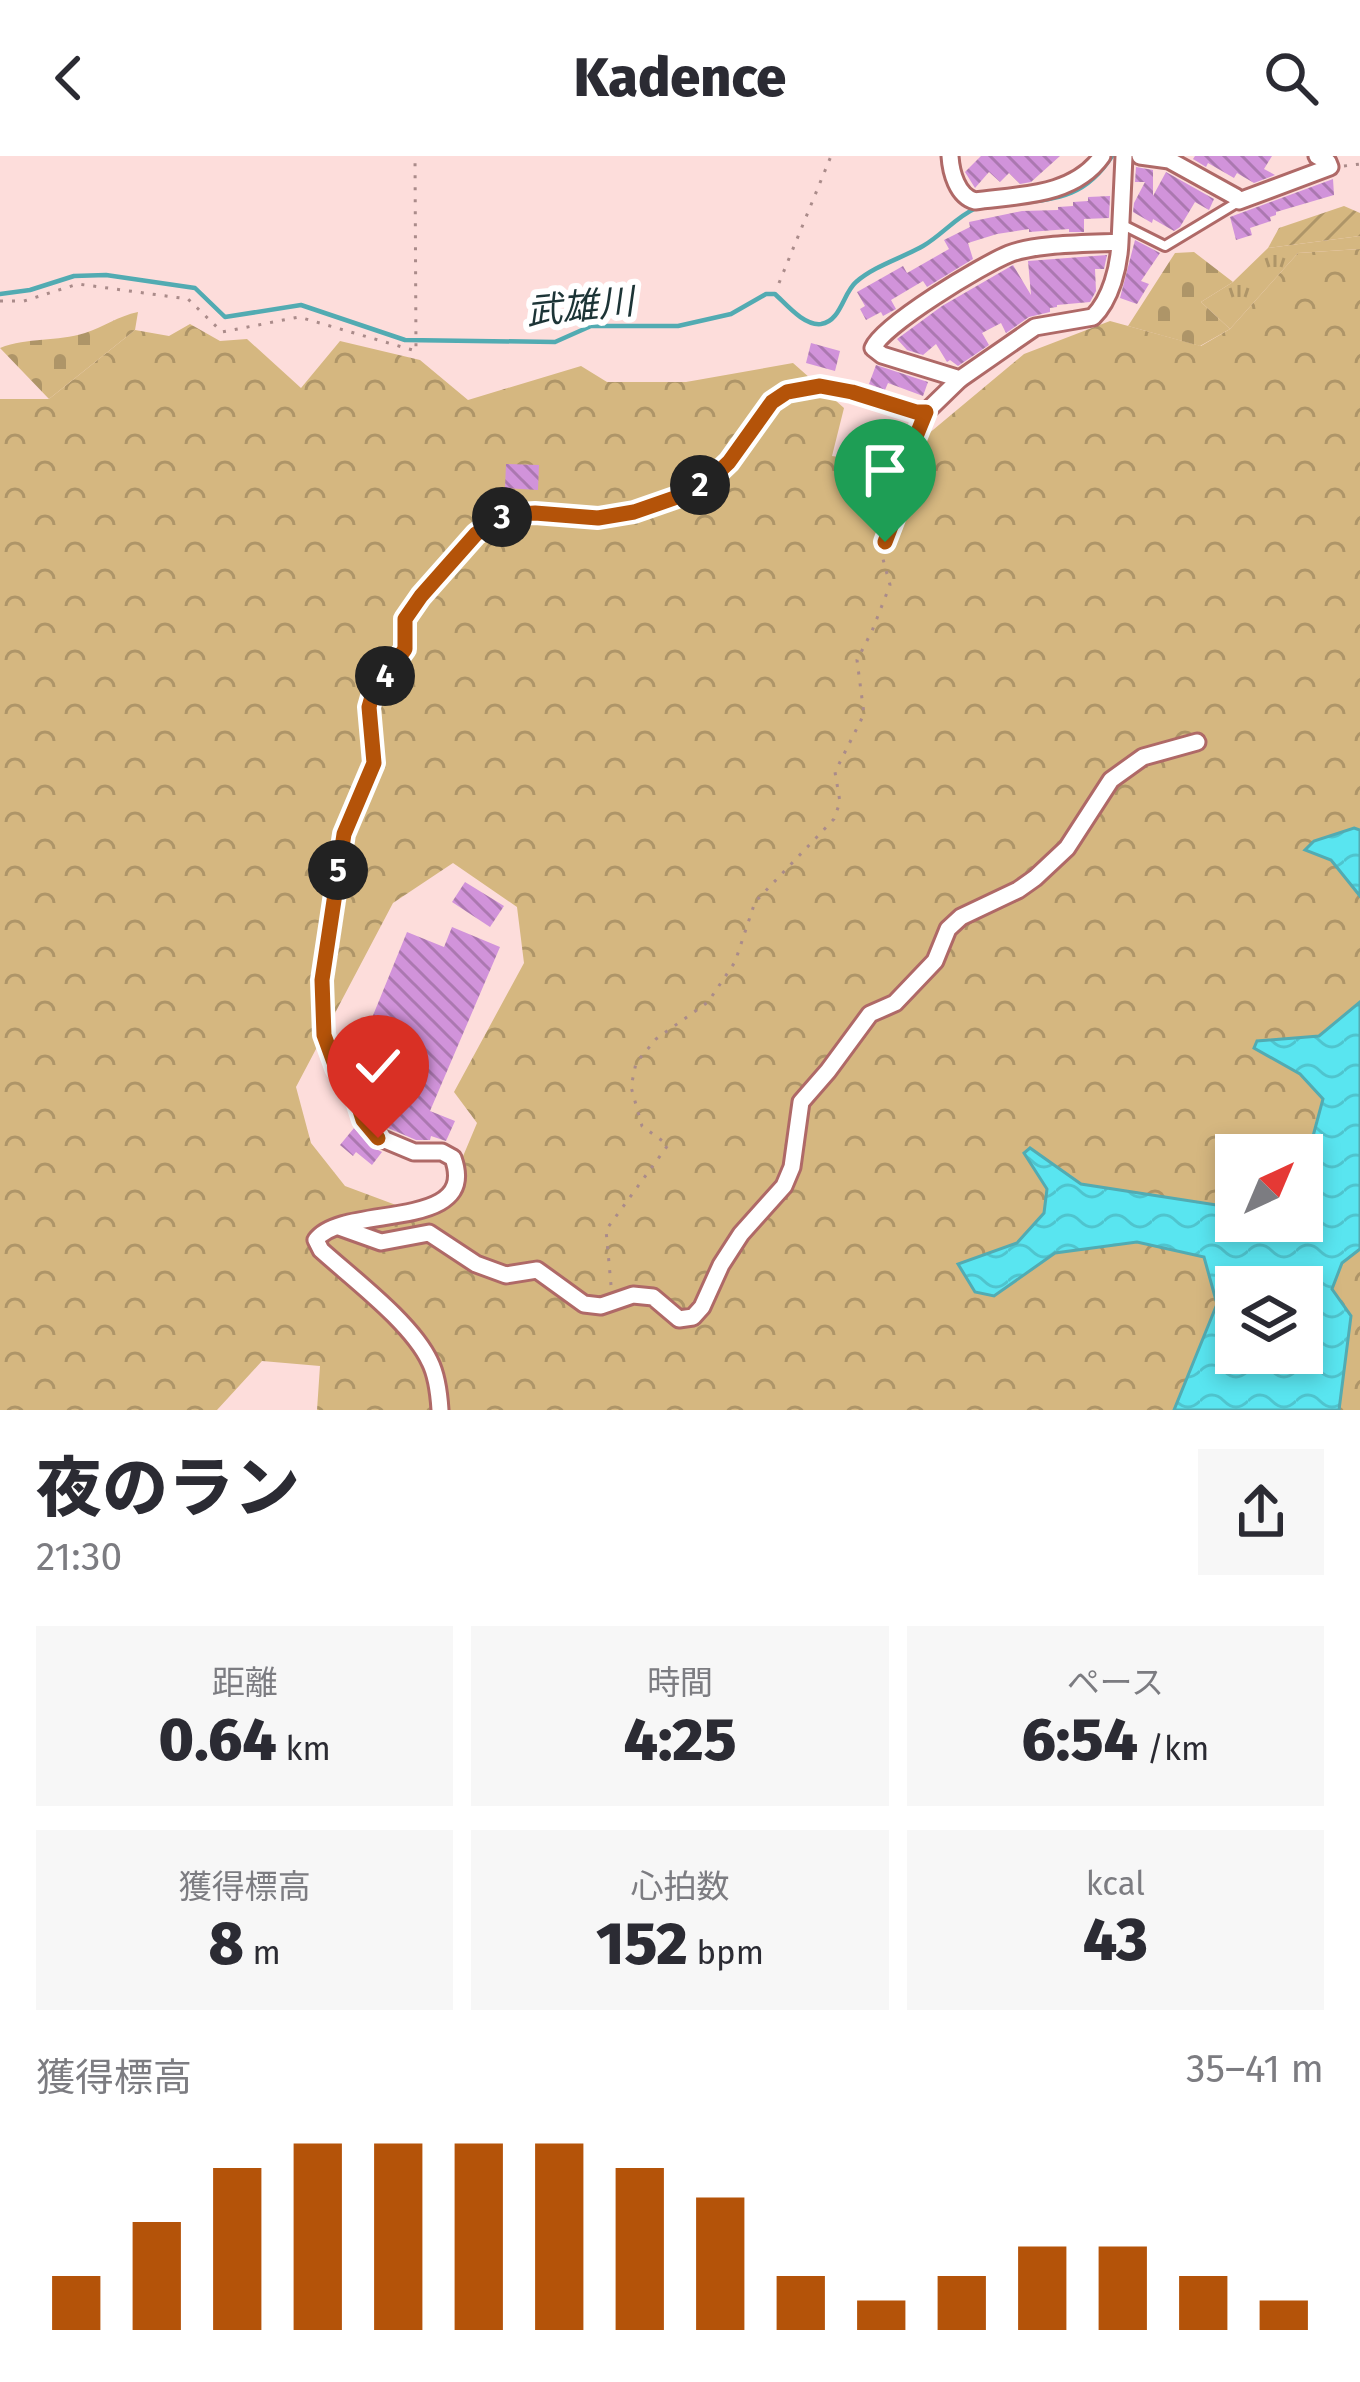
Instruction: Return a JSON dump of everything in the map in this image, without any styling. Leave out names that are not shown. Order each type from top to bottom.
[{"type":"street","points":[[950,156],[960,192],[975,201],[1053,190],[1085,177],[1102,156]]},
{"type":"street","points":[[440,1410],[430,1363],[417,1342],[316,1240],[324,1229],[337,1225],[407,1214],[441,1202],[454,1190],[459,1174],[453,1158],[442,1152],[414,1152],[378,1138],[363,1120],[324,1035],[322,980],[344,834],[374,763],[369,707],[373,693],[405,649],[405,619],[476,534],[504,515],[598,518],[634,512],[710,480],[729,462],[772,402],[787,392],[820,386],[926,412],[960,379],[1035,327],[1093,316],[1110,290],[1120,258],[1124,156]]},
{"type":"street","points":[[1140,156],[1169,160],[1239,201],[1330,167],[1317,156]]},
{"type":"street","points":[[960,379],[882,355],[873,349],[877,339],[954,285],[1012,253],[1120,242]]},
{"type":"street","points":[[337,1225],[381,1241],[429,1233],[476,1264],[506,1275],[537,1270],[584,1304],[601,1306],[633,1295],[653,1298],[679,1319],[693,1317],[741,1234],[784,1186],[792,1167],[801,1102],[870,1013],[895,1003],[935,962],[948,929],[961,917],[1018,890],[1067,848],[1111,780],[1143,757],[1197,742]]},
{"type":"lane","points":[[1121,224],[1165,246],[1239,201]]},
{"type":"path","points":[[0,301],[25,301],[78,284],[188,299],[222,332],[299,316],[416,351],[415,156]]},
{"type":"path","points":[[778,283],[831,156]]},
{"type":"path","points":[[601,1306],[612,1294],[606,1231],[668,1144],[642,1126],[631,1087],[636,1063],[656,1039],[708,1002],[735,962],[755,902],[834,819],[840,802],[835,772],[864,714],[857,660],[890,585],[883,559],[885,542],[916,461],[915,439],[926,412]]},
{"type":"green space","points":[[1344,206],[1360,213],[1360,236],[1268,248],[1279,228]]},
{"type":"green space","points":[[1360,236],[1360,249],[1298,253],[1230,329],[1201,302],[1233,282],[1268,248]]},
{"type":"green space","points":[[1360,249],[1360,830],[1314,841],[1306,850],[1331,860],[1360,896],[1360,1002],[1319,1036],[1257,1041],[1323,1099],[1314,1134],[1215,1134],[1215,1205],[1081,1184],[1025,1153],[1047,1189],[1044,1213],[1017,1243],[994,1296],[1055,1253],[1137,1242],[1205,1257],[1215,1309],[1174,1410],[317,1410],[320,1366],[262,1361],[217,1410],[0,1410],[0,399],[49,399],[135,330],[169,336],[190,324],[220,341],[247,339],[301,388],[340,341],[420,360],[468,400],[581,366],[607,382],[686,382],[793,363],[844,408],[832,456],[891,465],[1024,354],[1110,321],[1201,346],[1230,329],[1298,253]],"holes":[[[453,863],[517,907],[524,963],[454,1092],[477,1123],[448,1192],[404,1208],[345,1186],[311,1143],[296,1087],[393,903]]]},
{"type":"green space","points":[[1194,252],[1233,282],[1201,302],[1230,329],[1200,346],[1128,326],[1175,253]]},
{"type":"green space","points":[[138,312],[135,330],[49,399],[0,348],[74,336]]},
{"type":"green space","points":[[1360,1249],[1360,1410],[1339,1410],[1351,1316],[1332,1289],[1342,1263]]},
{"type":"water","points":[[1360,830],[1360,896],[1331,860],[1305,850],[1314,841]]},
{"type":"water","points":[[1360,1002],[1360,1249],[1342,1263],[1332,1289],[1351,1316],[1339,1410],[1174,1410],[1215,1309],[1215,1374],[1323,1374],[1323,1266],[1215,1266],[1215,1297],[1204,1257],[1137,1242],[1055,1253],[994,1296],[975,1292],[958,1264],[1017,1243],[1044,1213],[1047,1189],[1024,1153],[1030,1148],[1081,1184],[1215,1205],[1215,1242],[1323,1242],[1323,1134],[1314,1134],[1323,1099],[1300,1074],[1254,1048],[1257,1041],[1319,1036]]},
{"type":"building","points":[[981,156],[1060,156],[1031,182],[1020,184],[1009,173],[1000,182],[989,172],[975,188],[965,172]]},
{"type":"building","points":[[1195,156],[1272,156],[1264,169],[1275,175],[1254,183],[1208,163],[1206,167]]},
{"type":"building","points":[[1136,167],[1153,170],[1153,196],[1166,172],[1214,199],[1209,210],[1195,202],[1174,231],[1133,212],[1145,182],[1135,182]]},
{"type":"building","points":[[1333,179],[1334,195],[1276,212],[1271,221],[1250,228],[1252,235],[1236,240],[1230,217]]},
{"type":"building","points":[[1110,196],[1109,218],[1084,219],[1084,232],[1029,229],[968,243],[973,259],[927,287],[923,281],[891,300],[896,309],[866,320],[860,309],[865,306],[857,292],[903,266],[907,273],[949,249],[944,240],[970,227],[969,222],[1022,211],[1058,210],[1088,201],[1088,197]]},
{"type":"building","points":[[1135,240],[1160,253],[1141,281],[1149,284],[1137,304],[1120,298]]},
{"type":"building","points":[[1107,255],[1104,269],[1095,269],[1096,291],[1090,302],[1057,305],[1006,333],[1001,323],[982,333],[989,345],[958,366],[947,362],[936,344],[923,355],[907,350],[897,339],[942,306],[1013,265],[1031,295],[1028,261]]},
{"type":"building","points":[[811,343],[840,351],[835,371],[806,363]]},
{"type":"building","points":[[876,365],[928,382],[923,396],[888,383],[885,390],[869,384]]},
{"type":"building","points":[[506,464],[539,465],[538,490],[505,488]]},
{"type":"building","points":[[465,882],[504,906],[490,927],[452,902]]},
{"type":"building","points":[[452,927],[500,947],[430,1111],[455,1121],[446,1141],[431,1136],[430,1140],[416,1140],[388,1128],[392,1118],[376,1111],[390,1079],[362,1068],[372,1043],[363,1040],[407,932],[444,947]]},
{"type":"building","points":[[354,1128],[382,1152],[372,1165],[340,1145]]},
{"type":"waterway","name":"武雄川","points":[[1017,203],[1071,193],[1093,179],[1112,156]]},
{"type":"waterway","name":"武雄川","points":[[0,294],[74,276],[106,275],[195,288],[225,317],[301,305],[405,340],[555,342],[591,326],[678,326],[731,314],[766,294],[775,294],[802,318],[821,324],[833,318],[863,276],[923,246],[976,208]]},
{"type":"route","points":[[378,1138],[363,1120],[324,1035],[322,980],[344,834],[374,763],[369,707],[373,693],[405,649],[405,619],[421,596],[476,534],[504,515],[598,518],[680,496],[710,480],[729,462],[772,402],[787,392],[820,386],[926,412],[915,439],[916,461],[885,542]]}]
